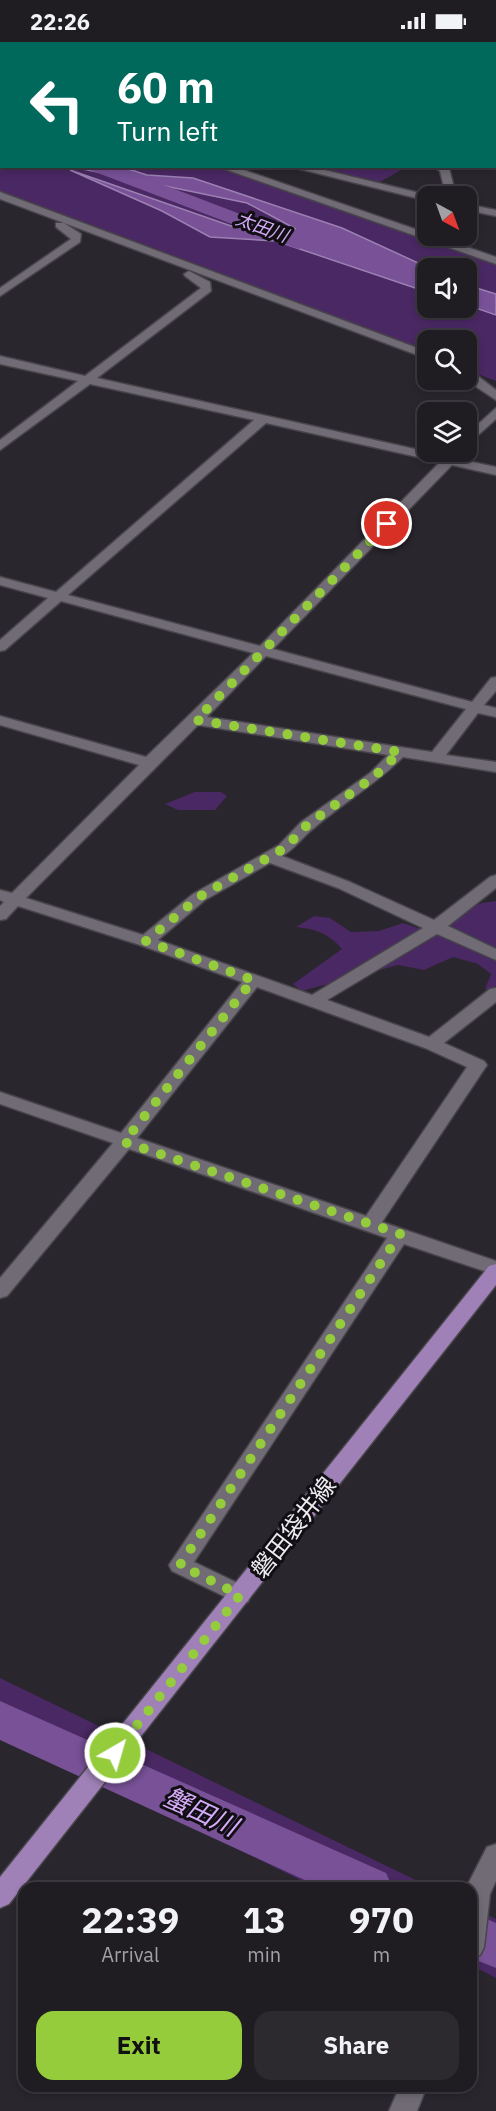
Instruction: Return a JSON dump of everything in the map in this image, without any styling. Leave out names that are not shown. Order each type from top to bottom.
[{"type":"main road","name":"磐田袋井線","points":[[0,1896],[496,1269]]},
{"type":"street","points":[[227,168],[496,261]]},
{"type":"street","points":[[301,168],[417,195]]},
{"type":"street","points":[[442,168],[445,170],[449,186]]},
{"type":"street","points":[[0,195],[417,352]]},
{"type":"street","points":[[0,201],[38,209],[42,215],[74,233],[77,238],[0,293]]},
{"type":"street","points":[[477,209],[496,213]]},
{"type":"street","points":[[0,446],[207,289],[206,284],[160,256]]},
{"type":"street","points":[[0,360],[263,418],[417,449]]},
{"type":"street","points":[[477,375],[496,382]]},
{"type":"street","points":[[477,382],[496,396]]},
{"type":"street","points":[[477,431],[496,412]]},
{"type":"street","points":[[0,647],[263,418]]},
{"type":"street","points":[[0,915],[8,897],[186,726],[196,720],[447,462]]},
{"type":"street","points":[[470,462],[496,471]]},
{"type":"street","points":[[0,581],[496,713]]},
{"type":"street","points":[[435,758],[496,681]]},
{"type":"street","points":[[0,720],[149,763]]},
{"type":"street","points":[[196,720],[496,767]]},
{"type":"street","points":[[146,941],[199,897],[285,848],[307,825],[375,776],[400,752]]},
{"type":"street","points":[[269,857],[344,885],[496,955]]},
{"type":"street","points":[[312,1002],[435,928],[496,880]]},
{"type":"street","points":[[8,897],[146,941],[431,1044],[478,1065],[371,1224]]},
{"type":"street","points":[[0,1291],[124,1142],[253,980]]},
{"type":"street","points":[[431,1044],[496,993]]},
{"type":"street","points":[[0,1098],[371,1224],[496,1269]]},
{"type":"street","points":[[240,1595],[180,1565],[400,1234]]},
{"type":"street","points":[[477,1893],[496,1855]]},
{"type":"street","points":[[403,2111],[411,2092]]},
{"type":"shaded area","points":[[0,168],[224,168],[417,235],[417,246],[450,246],[496,262],[496,381],[477,374],[477,330],[417,330],[417,352],[0,194]]},
{"type":"shaded area","points":[[78,168],[125,168],[147,175],[193,178],[342,228],[417,262],[417,289],[276,241],[210,237],[162,211],[70,170],[234,227],[296,229],[247,203]]},
{"type":"shaded area","points":[[316,168],[404,168],[380,182]]},
{"type":"shaded area","points":[[477,288],[496,294],[496,315],[477,308]]},
{"type":"shaded area","points":[[195,792],[221,792],[227,796],[215,810],[178,810],[165,804]]},
{"type":"shaded area","points":[[496,901],[496,993],[485,989],[491,974],[478,964],[453,957],[424,970],[398,965],[302,991],[293,984],[342,949],[322,933],[296,927],[314,916],[330,918],[351,932],[379,931],[403,923],[418,928],[482,903]]},
{"type":"shaded area","points":[[0,1678],[420,1882],[304,1882],[0,1730]]},
{"type":"shaded area","points":[[477,1910],[496,1919],[496,1978],[477,1968]]},
{"type":"waterway","name":"太田川","points":[[101,168],[299,243]]},
{"type":"waterway","name":"蟹田川","points":[[0,1720],[357,1882]]},
{"type":"waterway","name":"蟹田川","points":[[477,1937],[496,1946]]},
{"type":"route","points":[[115,1753],[240,1595],[180,1565],[400,1234],[124,1142],[253,980],[146,941],[199,897],[285,848],[307,825],[375,776],[400,752],[196,720],[387,524]]}]
